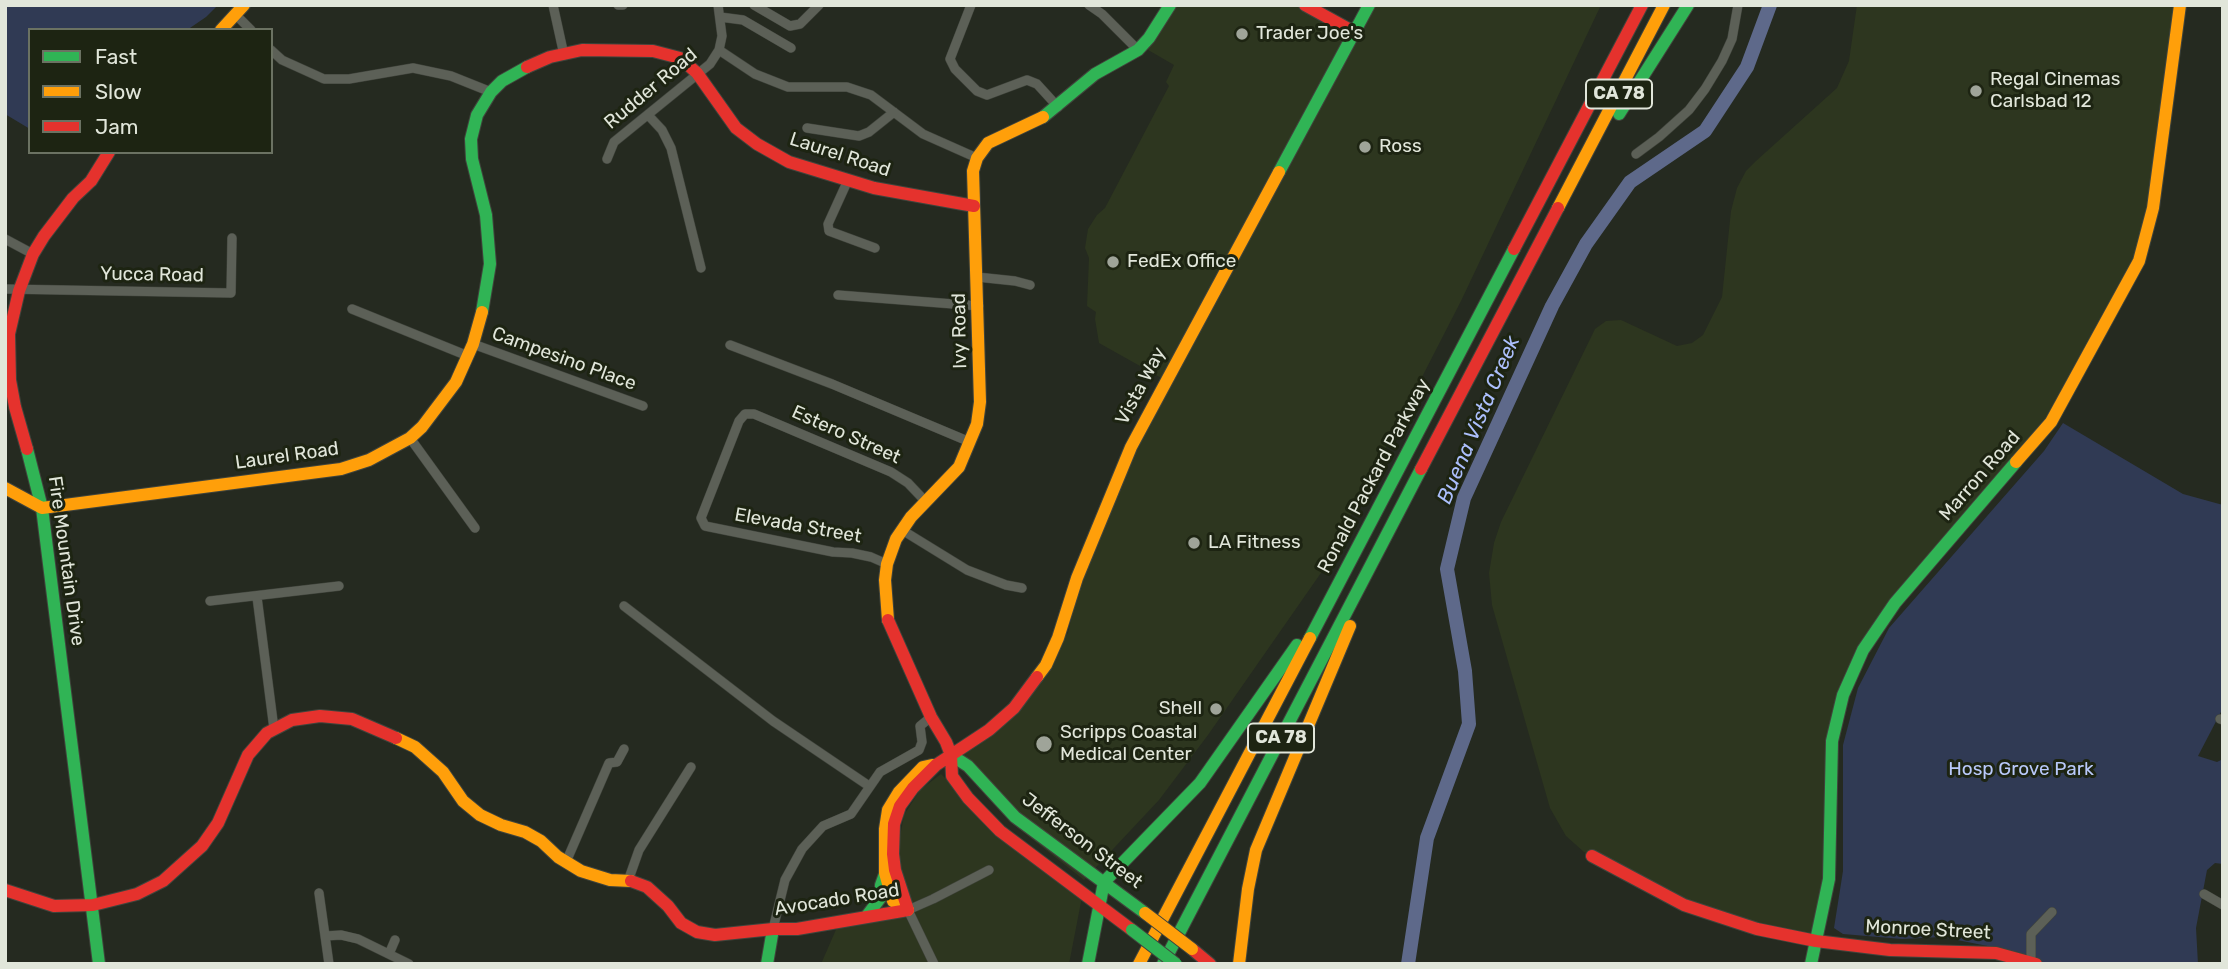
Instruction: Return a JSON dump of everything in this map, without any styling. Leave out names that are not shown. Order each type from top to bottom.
[{"type":"main road","points":[[977,158],[988,143],[1043,117],[1095,74],[1138,50],[1170,5]]},
{"type":"main road","points":[[1305,5],[1354,32]]},
{"type":"main road","name":"Vista Way","points":[[908,910],[895,870],[893,854],[896,816],[913,788],[936,765],[989,730],[1014,708],[1046,665],[1077,578],[1131,447],[1368,5]]},
{"type":"main road","points":[[1584,118],[1630,5]]},
{"type":"main road","name":"Ronald Packard Parkway","points":[[1139,964],[1642,5]]},
{"type":"main road","name":"Ronald Packard Parkway","points":[[1163,964],[1664,5]]},
{"type":"main road","points":[[1573,183],[1688,5]]},
{"type":"main road","name":"Marron Road","points":[[1811,964],[1829,879],[1832,741],[1843,695],[1863,650],[1895,603],[2051,422],[2139,261],[2153,208],[2180,5]]},
{"type":"main road","points":[[223,28],[240,10]]},
{"type":"main road","name":"Laurel Road","points":[[42,508],[341,469],[369,460],[410,438],[443,401],[471,351],[485,303],[490,264],[486,215],[471,159],[471,139],[478,115],[491,92],[502,81],[521,69],[550,57],[582,50],[653,51],[680,58],[697,73],[736,128],[757,144],[789,162],[874,188],[974,206]]},
{"type":"main road","name":"Fire Mountain Drive","points":[[99,964],[42,508],[15,407],[10,380],[9,334],[12,290],[44,236],[73,198],[91,181],[108,154]]},
{"type":"main road","name":"Ivy Road","points":[[951,755],[888,621],[885,601],[887,564],[902,530],[953,475],[977,424],[980,402],[979,306],[973,171],[977,158]]},
{"type":"main road","points":[[5,488],[42,508]]},
{"type":"main road","points":[[1239,964],[1248,889],[1256,850],[1399,513]]},
{"type":"main road","points":[[1088,964],[1104,882],[1200,783],[1214,765],[1280,670],[1371,524]]},
{"type":"main road","name":"Avocado Road","points":[[6,892],[54,906],[93,905],[137,894],[163,881],[202,846],[218,822],[248,755],[267,733],[292,720],[320,716],[352,719],[415,747],[443,772],[463,801],[480,815],[533,836],[581,871],[610,880],[642,885],[653,891],[681,923],[697,932],[715,935],[797,929],[908,910]]},
{"type":"main road","points":[[951,755],[952,776],[987,819],[1176,964]]},
{"type":"main road","name":"Jefferson Street","points":[[951,755],[968,766],[1015,817],[1210,964]]},
{"type":"main road","name":"Vista Way","points":[[908,910],[893,901],[885,873],[883,846],[888,810],[911,777],[923,767],[936,765]]},
{"type":"main road","name":"Monroe Street","points":[[1592,856],[1684,905],[1757,929],[1816,941],[1890,950],[1996,953],[2034,963]]},
{"type":"main road","points":[[866,917],[881,897],[885,873]]},
{"type":"main road","points":[[767,964],[773,929]]},
{"type":"street","points":[[553,5],[564,55]]},
{"type":"street","points":[[618,5],[623,5]]},
{"type":"street","points":[[706,5],[743,20],[791,48]]},
{"type":"street","points":[[754,5],[790,26],[800,24],[819,5]]},
{"type":"street","points":[[971,5],[950,58],[955,69],[976,91],[987,95],[1027,80],[1037,84],[1058,107]]},
{"type":"street","points":[[1089,5],[1102,14],[1138,50]]},
{"type":"street","points":[[1636,154],[1689,110],[1706,89],[1732,38],[1738,5]]},
{"type":"street","points":[[240,10],[250,28]]},
{"type":"street","name":"Rudder Road","points":[[607,159],[614,142],[710,64],[719,50],[722,36],[718,11]]},
{"type":"street","points":[[719,50],[766,80],[788,87],[847,87],[871,95],[922,134],[977,158]]},
{"type":"street","points":[[273,52],[282,60],[324,79],[349,79],[413,68],[451,76],[491,92]]},
{"type":"street","points":[[807,128],[859,136],[869,132],[894,112]]},
{"type":"street","points":[[648,114],[662,130],[671,148],[701,268]]},
{"type":"street","points":[[848,180],[828,224],[830,230],[875,248]]},
{"type":"street","points":[[5,239],[33,254]]},
{"type":"street","name":"Yucca Road","points":[[12,290],[231,293],[232,239]]},
{"type":"street","points":[[977,277],[1030,285]]},
{"type":"street","points":[[838,295],[979,306]]},
{"type":"street","name":"Campesino Place","points":[[352,309],[471,351],[643,406]]},
{"type":"street","points":[[730,345],[970,442]]},
{"type":"street","name":"Estero Street","points":[[702,523],[701,518],[738,421],[745,414],[754,414],[891,472],[908,483],[926,502]]},
{"type":"street","points":[[410,438],[475,528]]},
{"type":"street","name":"Elevada Street","points":[[702,523],[705,526],[833,552],[871,557],[887,564]]},
{"type":"street","points":[[902,530],[967,570],[1006,585],[1022,588]]},
{"type":"street","points":[[210,601],[339,586]]},
{"type":"street","points":[[257,597],[274,729]]},
{"type":"street","points":[[625,606],[773,721],[869,786]]},
{"type":"street","points":[[773,929],[782,888],[794,861],[823,826],[850,814],[869,786],[886,768],[919,750],[922,742],[920,726],[931,717]]},
{"type":"street","points":[[566,862],[609,762],[617,762],[624,749]]},
{"type":"street","points":[[628,881],[639,850],[691,767]]},
{"type":"street","name":"Avocado Road","points":[[908,910],[989,870]]},
{"type":"street","points":[[319,893],[328,964]]},
{"type":"street","points":[[2204,894],[2223,905]]},
{"type":"street","name":"Vista Way","points":[[908,910],[934,964]]},
{"type":"street","points":[[2034,963],[2031,934],[2052,912]]},
{"type":"street","points":[[325,936],[341,935],[358,939],[409,964]]},
{"type":"street","points":[[389,954],[395,940]]},
{"type":"shaded area","points":[[1172,5],[1303,5],[1352,32],[1165,380],[1099,343],[1096,312],[1087,306],[1089,258],[1085,248],[1088,229],[1105,208],[1169,86],[1166,82],[1174,65],[1143,47]]},
{"type":"shaded area","points":[[1368,5],[1601,5],[1461,301],[1323,570],[1208,735],[1159,800],[1084,880],[1009,821],[985,795],[951,748],[989,729],[1068,633],[1087,547],[1098,520]]},
{"type":"shaded area","points":[[1857,5],[2180,5],[2147,236],[2068,394],[1886,614],[1836,718],[1832,848],[1816,938],[1684,905],[1584,852],[1566,836],[1550,808],[1492,605],[1489,573],[1501,522],[1595,329],[1606,321],[1621,320],[1677,346],[1692,343],[1703,335],[1722,297],[1731,211],[1737,188],[1746,171],[1756,161],[1837,88],[1849,61]]},
{"type":"shaded area","points":[[941,774],[1021,853],[1082,897],[1069,964],[821,964],[838,925],[906,912],[896,858],[904,815],[920,790]]},
{"type":"green space","points":[[5,5],[218,5],[190,28],[28,28],[28,128],[5,114]]},
{"type":"green space","name":"Hosp Grove Park","points":[[2063,423],[2183,494],[2223,505],[2223,708],[2198,756],[2217,762],[2223,759],[2223,864],[2215,863],[2207,870],[2196,928],[2198,964],[2047,964],[2018,952],[1942,937],[1902,939],[1843,934],[1834,928],[1843,871],[1843,745],[1858,688],[1889,628],[2044,451]]},
{"type":"waterway","name":"Buena Vista Creek","points":[[1408,964],[1427,838],[1469,724],[1465,671],[1447,569],[1464,498],[1552,306],[1586,244],[1630,182],[1705,131],[1747,67],[1770,5]]},
{"type":"traffic: fast","points":[[1043,117],[1095,74],[1138,50],[1170,5]]},
{"type":"traffic: fast","points":[[1279,172],[1369,5]]},
{"type":"traffic: fast","points":[[1619,114],[1688,5]]},
{"type":"traffic: fast","points":[[482,312],[490,264],[486,215],[472,159],[471,139],[477,115],[491,92],[502,81],[527,67]]},
{"type":"traffic: fast","points":[[1310,638],[1514,249]]},
{"type":"traffic: fast","points":[[27,449],[42,508],[99,964]]},
{"type":"traffic: fast","points":[[1811,964],[1829,879],[1832,741],[1843,695],[1863,650],[1895,603],[2016,462]]},
{"type":"traffic: fast","points":[[1163,964],[1421,469]]},
{"type":"traffic: fast","points":[[1088,964],[1104,882],[1200,783],[1297,645]]},
{"type":"traffic: fast","points":[[951,755],[968,766],[1015,817],[1145,913]]},
{"type":"traffic: fast","points":[[866,917],[881,897],[885,874]]},
{"type":"traffic: fast","points":[[767,964],[773,929]]},
{"type":"traffic: fast","points":[[1132,930],[1176,964]]},
{"type":"traffic: slow","points":[[223,28],[244,5]]},
{"type":"traffic: slow","points":[[1558,208],[1664,5]]},
{"type":"traffic: slow","points":[[2016,462],[2051,422],[2139,261],[2153,208],[2180,5]]},
{"type":"traffic: slow","points":[[888,620],[885,580],[887,564],[896,539],[911,517],[959,467],[977,424],[980,402],[973,171],[977,158],[988,143],[1043,117]]},
{"type":"traffic: slow","points":[[1037,677],[1046,665],[1058,638],[1077,578],[1131,447],[1279,172]]},
{"type":"traffic: slow","points":[[5,488],[42,508],[341,469],[369,460],[410,438],[422,427],[456,382],[473,344],[482,312]]},
{"type":"traffic: slow","points":[[1239,964],[1248,889],[1256,850],[1350,626]]},
{"type":"traffic: slow","points":[[1139,964],[1310,638]]},
{"type":"traffic: slow","points":[[396,738],[415,747],[443,772],[463,801],[480,815],[525,832],[581,871],[610,880],[631,881]]},
{"type":"traffic: slow","points":[[908,910],[893,901],[885,873],[888,810],[899,792],[923,767],[932,765]]},
{"type":"traffic: slow","points":[[1145,913],[1192,949]]},
{"type":"traffic: jam","points":[[1305,5],[1354,32]]},
{"type":"traffic: jam","points":[[1514,249],[1642,5]]},
{"type":"traffic: jam","points":[[527,67],[550,57],[582,50],[653,51],[680,58],[697,73],[736,128],[757,144],[789,162],[874,188],[974,206]]},
{"type":"traffic: jam","points":[[27,449],[10,380],[9,334],[19,291],[33,254],[44,236],[73,198],[91,181],[108,154]]},
{"type":"traffic: jam","points":[[1421,469],[1558,208]]},
{"type":"traffic: jam","points":[[888,620],[931,717],[946,742],[951,755],[952,776],[968,798],[1000,831],[1132,930]]},
{"type":"traffic: jam","points":[[908,910],[895,870],[893,854],[894,824],[900,806],[913,788],[936,765],[989,730],[1014,708],[1037,677]]},
{"type":"traffic: jam","points":[[5,890],[54,906],[93,905],[137,894],[163,881],[202,846],[218,823],[248,755],[267,733],[292,720],[320,716],[352,719],[396,738]]},
{"type":"traffic: jam","points":[[1592,856],[1684,905],[1757,929],[1816,941],[1890,950],[1996,953],[2036,964]]},
{"type":"traffic: jam","points":[[631,881],[647,887],[668,906],[681,923],[697,932],[715,935],[797,929],[908,910]]},
{"type":"traffic: jam","points":[[1192,949],[1210,964]]},
{"type":"place","name":"Trader Joe's","points":[[1242,34]]},
{"type":"place","name":"Regal Cinemas Carlsbad 12","points":[[1976,91]]},
{"type":"place","name":"Ross","points":[[1365,147]]},
{"type":"place","name":"FedEx Office","points":[[1113,262]]},
{"type":"place","name":"LA Fitness","points":[[1194,543]]},
{"type":"place","name":"Shell","points":[[1216,709]]},
{"type":"place","name":"Scripps Coastal Medical Center","points":[[1044,744]]}]
